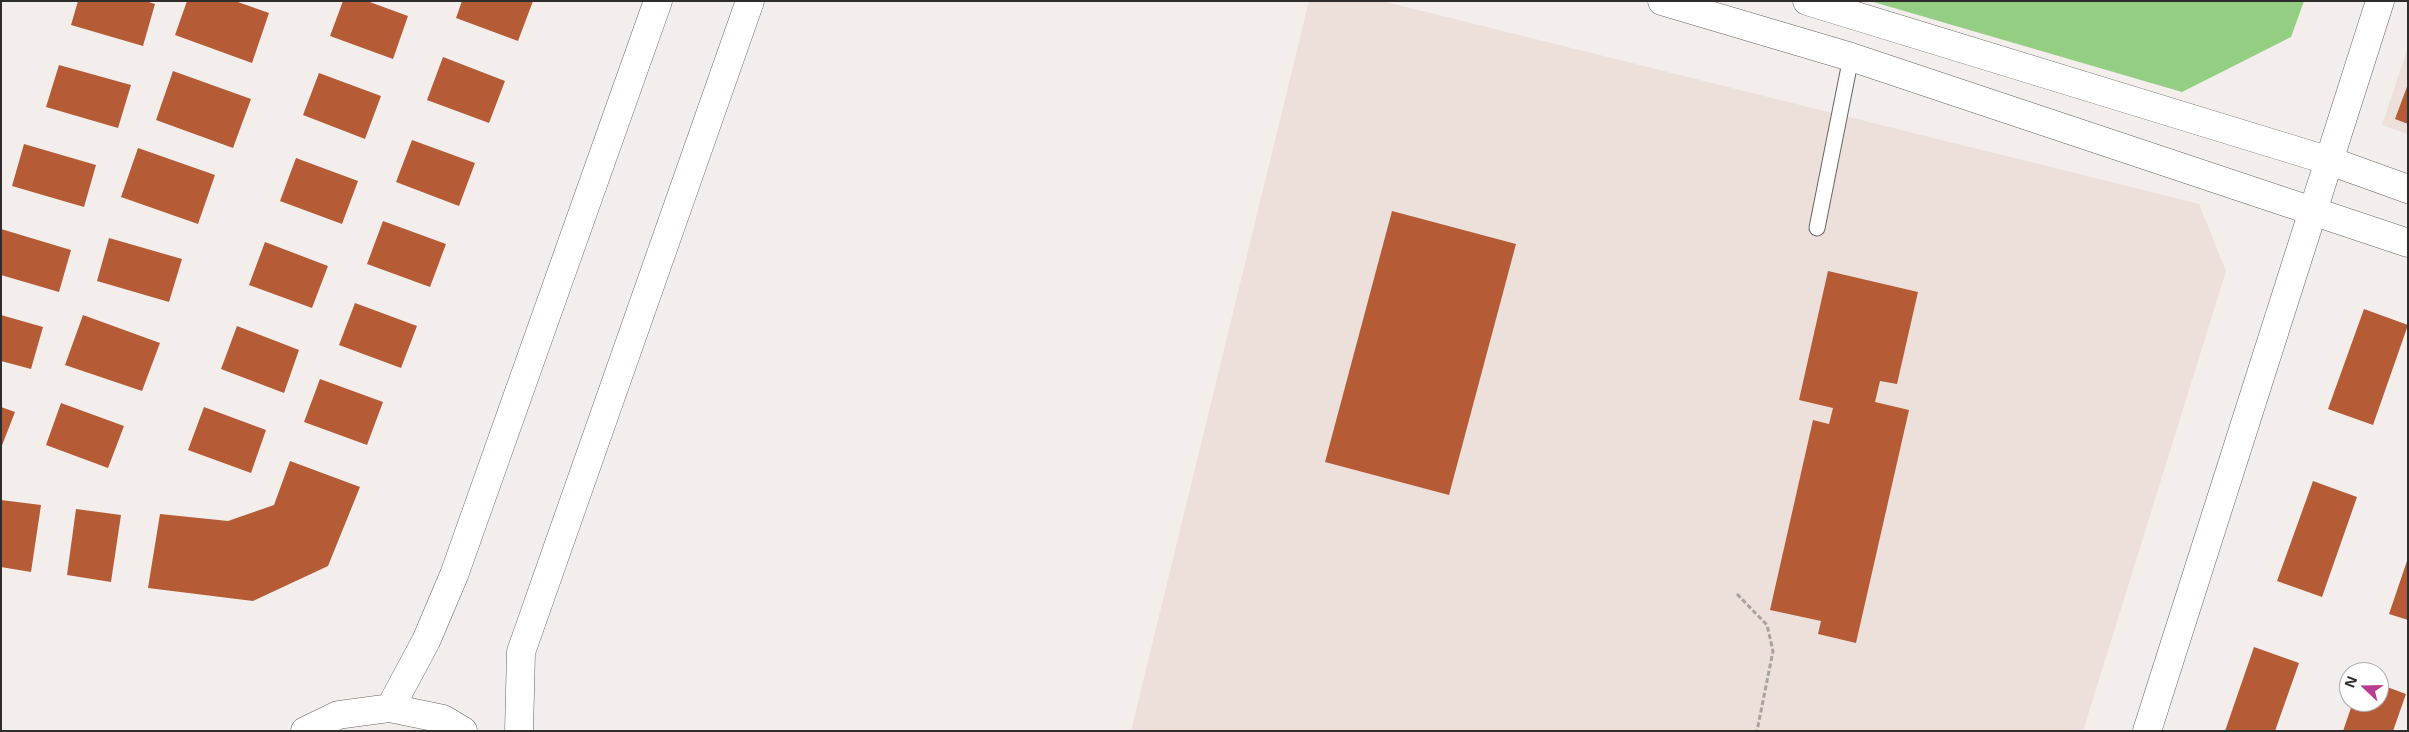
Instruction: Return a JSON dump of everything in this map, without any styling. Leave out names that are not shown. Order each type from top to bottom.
[{"type":"street","points":[[390,708],[426,642],[454,575],[658,1]]},
{"type":"street","points":[[519,731],[521,652],[750,1]]},
{"type":"street","points":[[1662,1],[1851,57],[2314,210],[2408,243]]},
{"type":"street","points":[[1807,1],[2330,161],[2408,189]]},
{"type":"street","points":[[2147,731],[2380,1]]},
{"type":"street","points":[[306,731],[338,715],[390,708],[443,719],[463,731]]},
{"type":"lane","points":[[1817,228],[1851,57]]},
{"type":"path","points":[[1737,594],[1767,625],[1773,651],[1757,731]]},
{"type":"shaded area","points":[[1309,1],[1382,1],[2199,204],[2226,271],[2083,731],[1131,731]]},
{"type":"shaded area","points":[[2408,47],[2408,134],[2382,125]]},
{"type":"green space","points":[[1870,1],[2304,1],[2291,37],[2182,92]]},
{"type":"building","points":[[78,1],[146,1],[155,4],[143,46],[71,25]]},
{"type":"building","points":[[187,1],[235,1],[269,13],[252,63],[175,35]]},
{"type":"building","points":[[343,1],[367,1],[408,16],[393,59],[330,36]]},
{"type":"building","points":[[462,1],[533,1],[518,41],[456,18]]},
{"type":"building","points":[[443,57],[505,81],[489,123],[427,100]]},
{"type":"building","points":[[59,65],[131,85],[118,128],[46,107]]},
{"type":"building","points":[[173,71],[251,99],[233,148],[156,120]]},
{"type":"building","points":[[319,73],[381,96],[365,139],[303,115]]},
{"type":"building","points":[[2408,84],[2408,124],[2395,119]]},
{"type":"building","points":[[412,140],[475,163],[459,206],[396,182]]},
{"type":"building","points":[[24,144],[96,165],[84,207],[12,186]]},
{"type":"building","points":[[138,148],[215,175],[198,224],[121,197]]},
{"type":"building","points":[[296,158],[358,181],[342,224],[280,201]]},
{"type":"building","points":[[1392,211],[1516,244],[1449,495],[1325,462]]},
{"type":"building","points":[[383,221],[446,244],[430,287],[367,264]]},
{"type":"building","points":[[1,229],[71,250],[59,292],[1,275]]},
{"type":"building","points":[[109,238],[182,259],[169,302],[97,281]]},
{"type":"building","points":[[265,242],[328,266],[312,308],[249,285]]},
{"type":"building","points":[[1828,271],[1918,292],[1897,384],[1880,381],[1875,402],[1909,410],[1856,643],[1818,634],[1821,621],[1770,610],[1813,420],[1829,424],[1833,408],[1799,400]]},
{"type":"building","points":[[355,303],[417,326],[401,368],[339,345]]},
{"type":"building","points":[[2364,309],[2408,325],[2373,425],[2328,409]]},
{"type":"building","points":[[1,315],[43,327],[31,369],[1,361]]},
{"type":"building","points":[[83,315],[160,343],[142,391],[65,365]]},
{"type":"building","points":[[237,326],[299,350],[284,393],[221,369]]},
{"type":"building","points":[[320,379],[383,402],[367,445],[304,422]]},
{"type":"building","points":[[61,403],[124,426],[108,468],[46,445]]},
{"type":"building","points":[[1,407],[15,412],[1,448]]},
{"type":"building","points":[[204,407],[266,430],[251,473],[188,450]]},
{"type":"building","points":[[290,461],[360,487],[328,566],[253,601],[148,588],[160,514],[228,521],[274,505]]},
{"type":"building","points":[[2313,481],[2357,497],[2322,597],[2277,581]]},
{"type":"building","points":[[1,500],[41,505],[31,572],[1,567]]},
{"type":"building","points":[[76,509],[121,515],[111,582],[67,575]]},
{"type":"building","points":[[2408,561],[2408,620],[2389,614]]},
{"type":"building","points":[[2254,647],[2299,663],[2275,731],[2225,731]]},
{"type":"building","points":[[2389,688],[2406,694],[2393,731],[2343,731],[2350,712],[2389,712]]}]
